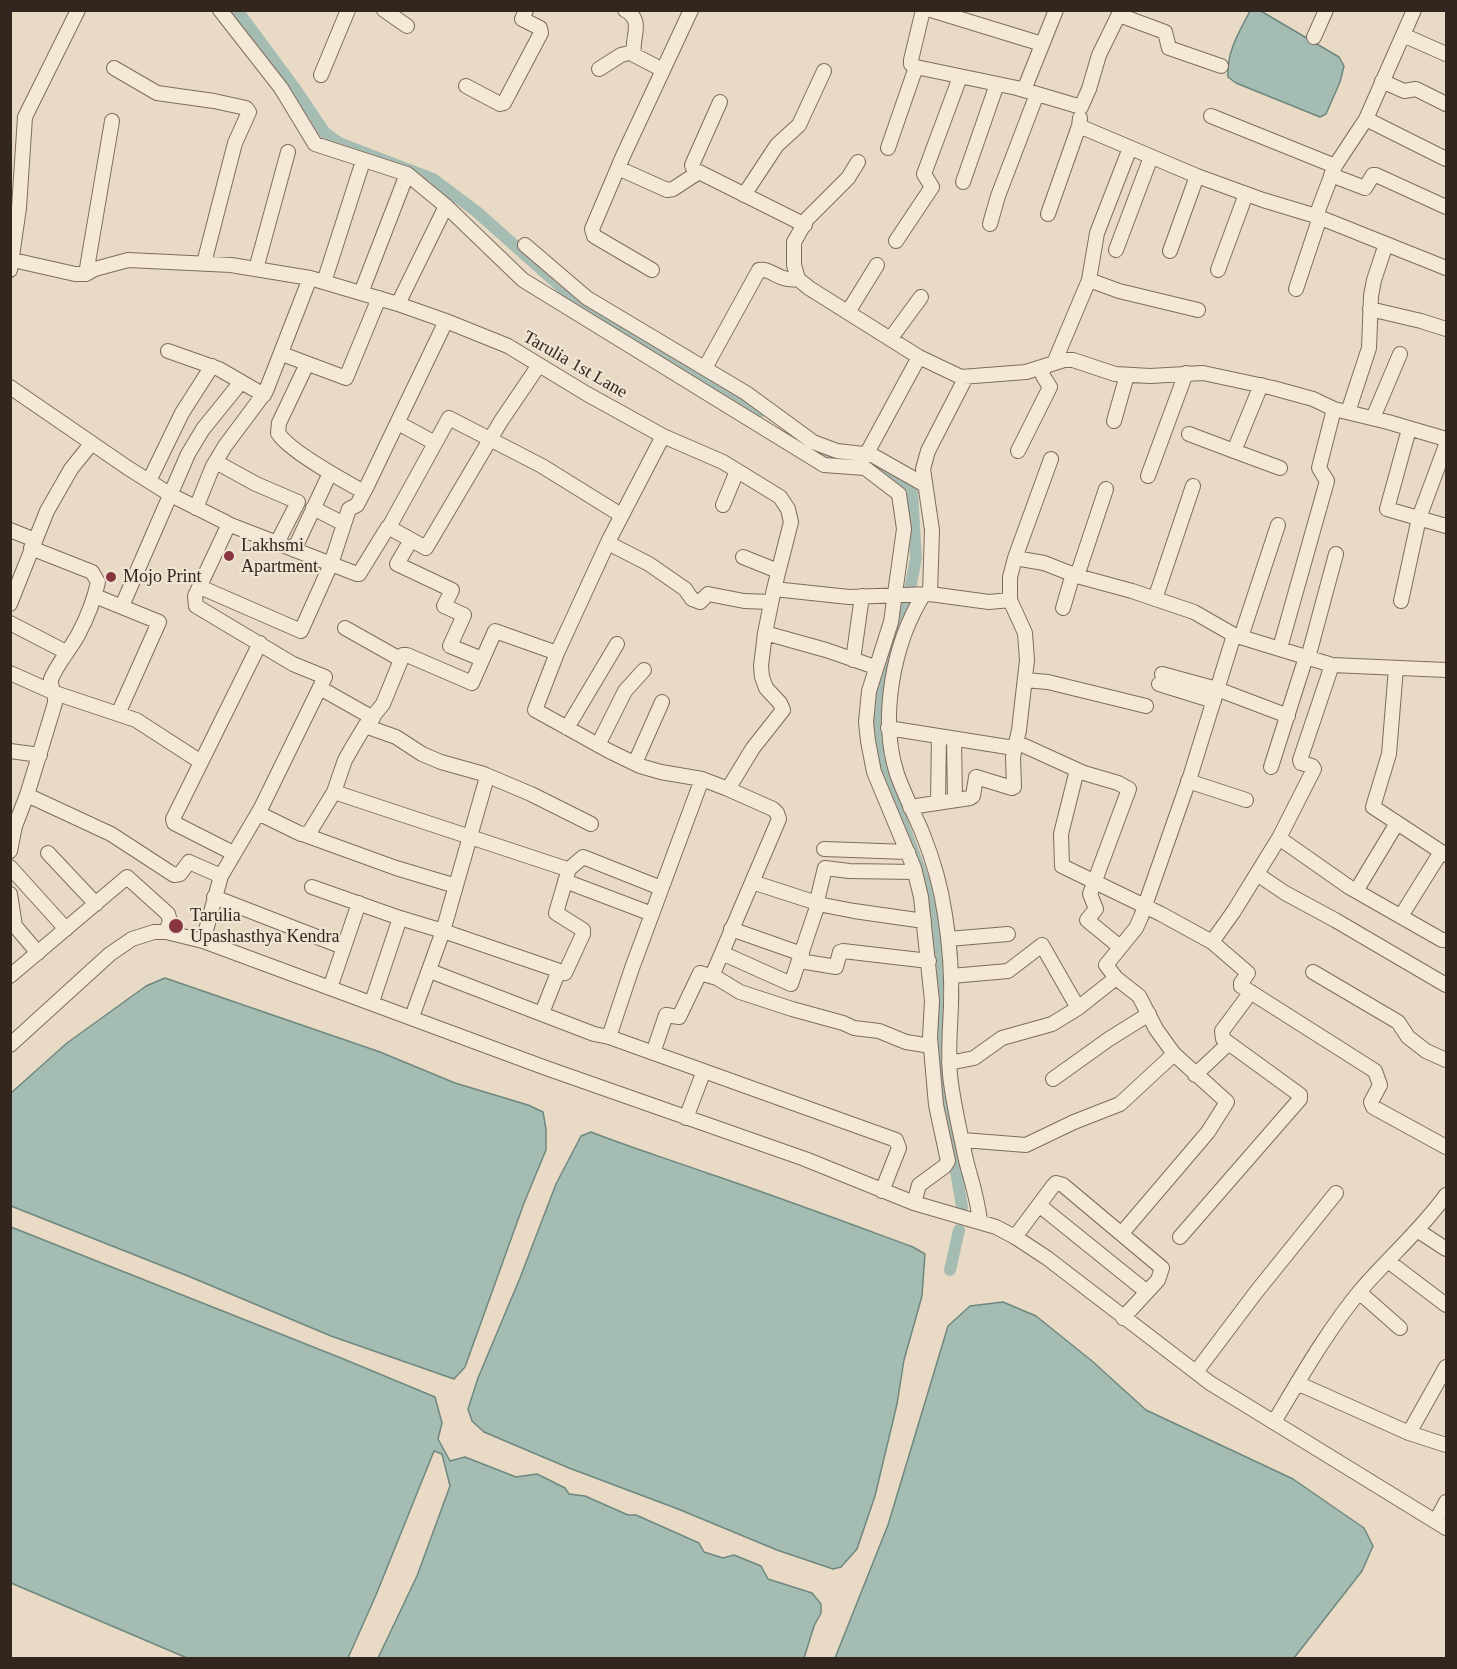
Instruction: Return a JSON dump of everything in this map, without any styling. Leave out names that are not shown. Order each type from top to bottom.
[{"type":"street","points":[[12,265],[16,183],[25,117],[78,10]]},
{"type":"street","points":[[220,10],[281,87],[315,144],[407,174],[446,206],[523,280],[824,465],[865,468],[899,494],[904,529],[898,596],[875,667],[868,702],[868,741],[874,771],[915,872],[924,921],[932,1001],[931,1046],[936,1105],[948,1161],[945,1166],[920,1185],[914,1203]]},
{"type":"street","points":[[321,75],[348,10]]},
{"type":"street","points":[[384,10],[407,26]]},
{"type":"street","points":[[466,86],[500,104],[504,103],[542,33],[540,28],[522,19],[526,10]]},
{"type":"street","points":[[625,10],[636,20],[634,55],[663,70]]},
{"type":"street","points":[[652,270],[594,236],[592,229],[691,10]]},
{"type":"street","points":[[923,10],[911,64],[1031,92],[1081,107]]},
{"type":"street","points":[[931,10],[1042,44]]},
{"type":"street","points":[[990,224],[1031,92],[1042,44],[1056,10]]},
{"type":"street","points":[[1314,38],[1326,10]]},
{"type":"street","points":[[1296,289],[1333,170],[1366,119],[1414,10]]},
{"type":"street","points":[[1048,214],[1079,126],[1081,107],[1099,55],[1120,13],[1165,33],[1169,48],[1221,66]]},
{"type":"street","points":[[1403,35],[1446,54]]},
{"type":"street","points":[[599,69],[621,55],[633,52]]},
{"type":"street","points":[[888,148],[916,67]]},
{"type":"street","points":[[114,68],[157,93],[214,101],[246,108],[249,112],[235,142],[204,263]]},
{"type":"street","points":[[744,195],[777,145],[799,125],[824,71]]},
{"type":"street","points":[[896,241],[932,187],[924,174],[960,77]]},
{"type":"street","points":[[1382,81],[1404,91],[1416,89],[1446,104]]},
{"type":"street","points":[[963,182],[997,84]]},
{"type":"street","points":[[695,173],[692,165],[720,102]]},
{"type":"street","points":[[1211,116],[1333,170],[1365,188],[1376,175],[1446,207]]},
{"type":"street","points":[[1366,119],[1446,159]]},
{"type":"street","points":[[86,274],[112,121]]},
{"type":"street","points":[[1079,126],[1197,176],[1318,216],[1446,268]]},
{"type":"street","points":[[1018,451],[1050,387],[1043,376],[1089,280],[1097,233],[1130,148]]},
{"type":"street","points":[[256,269],[288,152]]},
{"type":"street","points":[[1116,250],[1150,157]]},
{"type":"street","points":[[196,508],[225,446],[264,395],[271,381],[317,280],[363,161]]},
{"type":"street","points":[[798,279],[794,265],[794,242],[807,219],[848,178],[858,162]]},
{"type":"street","points":[[618,168],[667,190],[673,189],[699,172],[805,225]]},
{"type":"street","points":[[361,293],[407,174]]},
{"type":"street","points":[[1170,251],[1197,176]]},
{"type":"street","points":[[1218,270],[1246,194]]},
{"type":"street","points":[[398,304],[446,206]]},
{"type":"street","points":[[1280,648],[1327,481],[1318,468],[1369,348],[1370,309],[1374,280],[1386,244]]},
{"type":"street","points":[[525,245],[587,298],[768,407],[813,442],[837,450],[867,453],[925,485]]},
{"type":"street","name":"Tarulia 1st Lane","points":[[12,265],[86,274],[95,269],[128,260],[204,263],[256,269],[317,280],[379,298],[446,321],[508,346],[663,436],[723,462],[780,497],[788,509],[791,522],[772,595],[765,633],[762,677],[766,688],[780,703],[783,710],[753,748],[728,789]]},
{"type":"street","points":[[848,312],[877,265]]},
{"type":"street","points":[[705,368],[759,270],[764,269],[786,280],[798,279],[920,357],[962,377],[1026,372],[1073,360],[1115,374],[1150,376],[1203,373],[1313,399],[1341,411],[1446,439]]},
{"type":"street","points":[[1089,280],[1119,291],[1198,310]]},
{"type":"street","points":[[891,338],[921,297]]},
{"type":"street","points":[[282,354],[346,378],[379,298]]},
{"type":"street","points":[[1370,309],[1446,329]]},
{"type":"street","points":[[200,587],[301,631],[331,564],[349,509],[357,505],[364,492],[446,321]]},
{"type":"street","points":[[168,351],[212,366],[264,395]]},
{"type":"street","points":[[1374,418],[1401,354]]},
{"type":"street","points":[[867,453],[920,357]]},
{"type":"street","points":[[307,364],[279,423],[278,434],[330,472],[364,492]]},
{"type":"street","points":[[389,527],[422,548],[427,547],[516,397],[539,365]]},
{"type":"street","points":[[149,481],[180,417],[212,366]]},
{"type":"street","points":[[1148,476],[1186,373]]},
{"type":"street","points":[[1114,421],[1127,375]]},
{"type":"street","points":[[966,377],[928,451],[923,469],[932,530],[925,594],[910,617],[897,659],[891,691],[888,728],[897,773],[931,856],[945,915],[951,976],[949,1063],[963,1140],[979,1206],[980,1222]]},
{"type":"street","points":[[271,381],[294,391]]},
{"type":"street","points":[[122,606],[180,470],[195,441],[241,382]]},
{"type":"street","points":[[1234,451],[1261,385]]},
{"type":"street","points":[[10,387],[91,444],[171,495],[228,524],[355,574],[359,574],[389,527],[448,418],[542,466],[621,515]]},
{"type":"street","points":[[398,423],[435,443]]},
{"type":"street","points":[[1409,429],[1386,506],[1389,510],[1446,526]]},
{"type":"street","points":[[1189,434],[1280,468]]},
{"type":"street","points":[[663,436],[621,515],[557,653],[535,710],[634,763],[662,772],[702,779],[774,809],[777,813],[779,819],[712,976]]},
{"type":"street","points":[[10,604],[33,544],[62,483],[91,444]]},
{"type":"street","points":[[1401,601],[1419,518],[1446,445]]},
{"type":"street","points":[[910,807],[972,797],[974,779],[977,776],[1014,788],[1015,745],[1025,680],[1027,640],[1010,600],[1010,578],[1051,459]]},
{"type":"street","points":[[216,462],[256,484],[298,502],[277,543]]},
{"type":"street","points":[[723,505],[737,471]]},
{"type":"street","points":[[294,550],[330,472]]},
{"type":"street","points":[[1155,599],[1193,486]]},
{"type":"street","points":[[1064,608],[1106,489]]},
{"type":"street","points":[[313,508],[344,524]]},
{"type":"street","points":[[203,940],[221,876],[258,813],[326,679],[324,676],[293,663],[196,606],[195,596],[228,524]]},
{"type":"street","points":[[1122,1233],[1208,1132],[1227,1105],[1226,1100],[1195,1075],[1174,1054],[1156,1029],[1139,996],[1116,978],[1106,965],[1136,928],[1145,907],[1216,695],[1278,525]]},
{"type":"street","points":[[10,530],[92,573],[98,582],[88,617],[57,665],[50,682],[55,693],[55,703],[27,795],[15,826],[10,850]]},
{"type":"street","points":[[411,540],[397,564],[452,590],[444,606],[464,615],[450,646],[482,659]]},
{"type":"street","points":[[608,543],[649,564],[685,589],[692,599],[700,602],[708,594],[744,601],[772,595],[814,594],[862,596],[925,594],[989,602],[1010,600]]},
{"type":"street","points":[[1271,767],[1307,657],[1336,554]]},
{"type":"street","points":[[743,558],[778,571]]},
{"type":"street","points":[[1015,558],[1044,563],[1194,612],[1238,636],[1332,665],[1446,670]]},
{"type":"street","points":[[95,596],[156,621],[159,625],[118,714]]},
{"type":"street","points":[[853,660],[862,596]]},
{"type":"street","points":[[10,623],[66,652]]},
{"type":"street","points":[[345,628],[400,659]]},
{"type":"street","points":[[305,835],[309,833],[334,792],[345,760],[387,695],[403,655],[472,683],[492,634],[499,631],[557,653]]},
{"type":"street","points":[[765,633],[875,667]]},
{"type":"street","points":[[233,853],[173,821],[260,643]]},
{"type":"street","points":[[567,728],[616,644]]},
{"type":"street","points":[[1212,942],[1279,838],[1314,769],[1301,763],[1300,760],[1332,665]]},
{"type":"street","points":[[1396,668],[1389,753],[1373,807],[1444,854],[1401,916]]},
{"type":"street","points":[[598,745],[626,691],[644,670]]},
{"type":"street","points":[[10,674],[55,693],[136,720],[201,762]]},
{"type":"street","points":[[1161,679],[1288,716]]},
{"type":"street","points":[[1025,680],[1047,682],[1146,706]]},
{"type":"street","points":[[320,688],[369,722],[422,754],[486,775],[531,794],[591,824]]},
{"type":"street","points":[[634,763],[662,702]]},
{"type":"street","points":[[888,728],[954,739],[1015,745],[1130,789],[1090,894],[1096,909],[1087,920],[1120,947]]},
{"type":"street","points":[[938,803],[939,736]]},
{"type":"street","points":[[954,739],[955,800]]},
{"type":"street","points":[[10,751],[40,755]]},
{"type":"street","points":[[1077,770],[1061,834],[1062,866],[1212,942],[1247,971],[1248,974],[1240,984],[1372,1069],[1380,1085],[1371,1102],[1373,1107],[1446,1147]]},
{"type":"street","points":[[412,1017],[443,931],[488,780],[486,775]]},
{"type":"street","points":[[609,1037],[702,779]]},
{"type":"street","points":[[1188,781],[1246,800]]},
{"type":"street","points":[[334,792],[471,837],[567,875],[652,914]]},
{"type":"street","points":[[27,795],[111,834],[174,875],[180,874],[189,862],[221,876]]},
{"type":"street","points":[[258,813],[305,835],[396,868],[456,886]]},
{"type":"street","points":[[1356,891],[1397,823]]},
{"type":"street","points":[[1279,838],[1356,891],[1442,940],[1446,940]]},
{"type":"street","points":[[824,849],[908,852]]},
{"type":"street","points":[[48,853],[96,904]]},
{"type":"street","points":[[557,974],[565,974],[584,934],[583,930],[556,913],[567,875],[578,860],[583,858],[662,888]]},
{"type":"street","points":[[10,867],[66,929]]},
{"type":"street","points":[[722,953],[789,984],[794,982],[825,868],[849,871],[915,872]]},
{"type":"street","points":[[1257,874],[1285,893],[1446,985]]},
{"type":"street","points":[[10,976],[128,878],[168,914],[170,921],[166,932]]},
{"type":"street","points":[[752,882],[816,904],[924,921]]},
{"type":"street","points":[[312,887],[554,969],[557,974]]},
{"type":"street","points":[[10,894],[15,926],[38,953]]},
{"type":"street","points":[[214,897],[344,947]]},
{"type":"street","points":[[330,988],[359,903]]},
{"type":"street","points":[[372,1002],[400,918]]},
{"type":"street","points":[[731,929],[801,958],[836,967],[840,952],[843,951],[928,961]]},
{"type":"street","points":[[10,1045],[110,954],[132,939],[142,935],[166,932],[203,940],[686,1118],[805,1159],[914,1203],[996,1227],[1047,1257],[1123,1318],[1196,1372],[1441,1524],[1446,1502]]},
{"type":"street","points":[[948,939],[1008,934]]},
{"type":"street","points":[[951,976],[1008,971],[1042,945],[1077,1008]]},
{"type":"street","points":[[430,971],[594,1034],[609,1037],[896,1140],[899,1148],[882,1191]]},
{"type":"street","points":[[1313,972],[1398,1022],[1408,1038],[1426,1051],[1446,1060]]},
{"type":"street","points":[[653,1053],[666,1015],[680,1017],[698,973],[712,976],[740,992],[767,1002],[855,1028],[879,1031],[903,1041],[931,1046]]},
{"type":"street","points":[[542,1013],[557,974]]},
{"type":"street","points":[[949,1063],[974,1058],[1002,1038],[1052,1024],[1116,978]]},
{"type":"street","points":[[1180,1237],[1300,1099],[1300,1095],[1223,1039],[1222,1031],[1251,992]]},
{"type":"street","points":[[1053,1079],[1149,1014]]},
{"type":"street","points":[[1195,1075],[1228,1044]]},
{"type":"street","points":[[963,1140],[1026,1145],[1074,1122],[1120,1104],[1174,1054]]},
{"type":"street","points":[[686,1118],[702,1076]]},
{"type":"street","points":[[1015,1237],[1053,1186],[1056,1183],[1060,1184],[1162,1268],[1158,1280],[1123,1318]]},
{"type":"street","points":[[1196,1372],[1257,1291],[1336,1193]]},
{"type":"street","points":[[1274,1422],[1314,1354],[1359,1293],[1446,1195]]},
{"type":"street","points":[[1039,1205],[1147,1292]]},
{"type":"street","points":[[1417,1230],[1446,1249]]},
{"type":"street","points":[[1389,1261],[1446,1305]]},
{"type":"street","points":[[1359,1293],[1400,1328]]},
{"type":"street","points":[[1409,1433],[1446,1366]]},
{"type":"street","points":[[1297,1383],[1356,1411],[1409,1433],[1446,1445]]},
{"type":"shaded area","points":[[1259,10],[1339,57],[1344,66],[1340,82],[1326,114],[1320,117],[1236,83],[1228,77],[1231,51],[1238,35],[1250,11]]},
{"type":"shaded area","points":[[165,978],[380,1052],[455,1083],[528,1105],[543,1112],[546,1150],[524,1203],[465,1367],[454,1379],[331,1336],[11,1206],[11,1093],[67,1043],[146,986]]},
{"type":"shaded area","points":[[591,1132],[810,1209],[913,1247],[925,1254],[922,1296],[904,1360],[897,1404],[875,1496],[857,1549],[841,1567],[833,1569],[777,1550],[678,1509],[569,1468],[484,1432],[472,1421],[468,1409],[478,1378],[556,1184],[581,1136]]},
{"type":"shaded area","points":[[11,1227],[435,1397],[442,1423],[438,1439],[450,1461],[465,1457],[516,1477],[537,1474],[565,1488],[569,1494],[585,1496],[628,1515],[636,1515],[699,1543],[704,1552],[723,1558],[734,1555],[761,1566],[768,1579],[812,1593],[821,1604],[821,1613],[814,1626],[804,1658],[378,1658],[417,1576],[450,1486],[442,1454],[434,1451],[348,1658],[187,1658],[11,1583]]},
{"type":"shaded area","points":[[1003,1302],[1036,1316],[1092,1361],[1146,1410],[1293,1479],[1364,1528],[1373,1546],[1362,1571],[1294,1658],[835,1658],[888,1525],[948,1326],[970,1306]]},
{"type":"waterway","points":[[237,10],[325,133],[339,143],[433,179],[477,212],[577,301],[762,411]]},
{"type":"waterway","points":[[813,447],[832,458],[862,461],[891,472],[912,493],[916,558],[909,595],[880,676],[878,756],[928,892],[939,954],[941,994],[938,1048],[944,1100],[962,1207]]},
{"type":"waterway","points":[[950,1270],[959,1230]]},
{"type":"place","name":"Lakhsmi Apartment","points":[[229,556]]},
{"type":"place","name":"Mojo Print","points":[[111,577]]},
{"type":"place","name":"Tarulia Upashasthya Kendra","points":[[176,926]]}]
